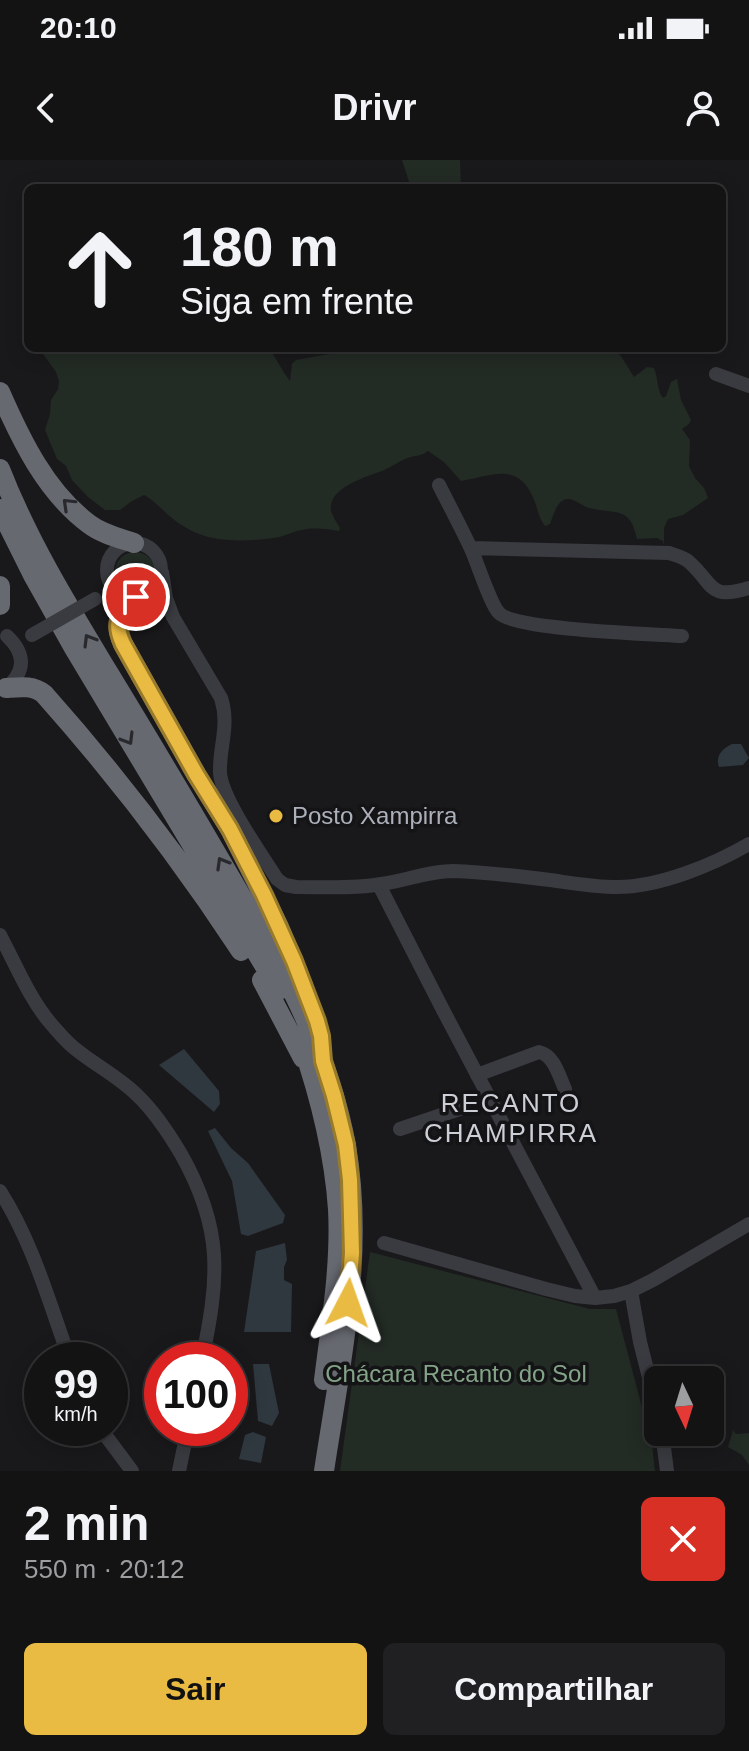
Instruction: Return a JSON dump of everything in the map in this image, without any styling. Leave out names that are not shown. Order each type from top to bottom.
[{"type":"highway","points":[[0,392],[30,454],[62,499],[89,524],[134,543]]},
{"type":"highway","points":[[0,469],[50,577],[208,837],[293,988],[317,1066],[338,1210],[335,1289],[311,1471]]},
{"type":"highway","points":[[0,509],[74,648],[280,992],[298,1033],[334,1096],[346,1145],[352,1253],[348,1303],[324,1471]]},
{"type":"highway","points":[[0,586],[0,605]]},
{"type":"highway","points":[[135,596],[118,622],[117,632],[230,829],[269,906],[317,1021],[321,1036],[317,1066]]},
{"type":"highway","points":[[3,690],[22,687],[39,690],[91,746],[168,846],[232,937],[261,980],[292,1040],[317,1066]]},
{"type":"street","points":[[716,374],[749,386]]},
{"type":"street","points":[[439,485],[500,614],[512,621],[548,627],[682,636]]},
{"type":"street","points":[[97,598],[115,552],[124,545],[134,543],[145,545],[154,552],[160,561],[166,598],[173,617],[221,698],[226,713],[220,772],[222,785],[277,879],[285,885],[379,885],[451,871],[619,888],[642,885],[703,866],[749,844]]},
{"type":"street","points":[[471,548],[669,553],[688,561],[717,591],[725,594],[749,588]]},
{"type":"street","points":[[107,572],[116,590],[135,596],[173,617]]},
{"type":"street","points":[[3,634],[18,637],[32,635],[97,598],[135,596],[154,589],[162,572]]},
{"type":"street","points":[[3,634],[16,644],[21,656],[21,669],[15,680],[3,690]]},
{"type":"street","points":[[21,656],[32,635]]},
{"type":"street","points":[[379,885],[595,1298]]},
{"type":"street","points":[[0,935],[49,1022],[76,1050],[135,1093],[161,1121],[191,1171],[211,1222],[214,1247],[215,1287],[206,1342]]},
{"type":"street","points":[[477,1075],[539,1052],[550,1058],[565,1089]]},
{"type":"street","points":[[400,1129],[489,1099]]},
{"type":"street","points":[[0,1191],[27,1240],[64,1342]]},
{"type":"street","points":[[384,1243],[546,1289],[595,1298],[631,1291],[749,1224]]},
{"type":"street","points":[[631,1291],[646,1366]]},
{"type":"street","points":[[113,1446],[132,1471]]},
{"type":"street","points":[[179,1471],[184,1446]]},
{"type":"street","points":[[664,1446],[667,1471]]},
{"type":"green space","points":[[402,160],[460,160],[461,184],[410,184]]},
{"type":"green space","points":[[42,352],[271,352],[290,381],[292,364],[296,360],[340,352],[616,352],[634,377],[647,367],[654,368],[663,398],[671,382],[677,379],[681,400],[691,420],[682,429],[690,440],[689,466],[708,498],[683,515],[668,519],[664,528],[664,546],[663,541],[657,538],[637,539],[630,521],[621,513],[587,507],[570,499],[561,502],[550,524],[545,526],[529,489],[522,481],[514,476],[496,474],[461,481],[444,462],[428,451],[404,459],[341,490],[331,503],[339,531],[311,529],[249,540],[208,537],[180,524],[144,495],[120,510],[105,510],[72,480],[66,466],[57,459],[45,430],[51,400],[58,389],[56,372]]},
{"type":"green space","points":[[135,552],[149,558],[155,572],[149,586],[135,592],[121,586],[115,572],[121,558]]},
{"type":"green space","name":"Chácara Recanto do Sol","points":[[370,1252],[590,1309],[616,1309],[644,1415],[644,1446],[652,1446],[655,1471],[340,1471]]},
{"type":"green space","points":[[733,1430],[736,1434],[749,1433],[749,1465],[742,1455],[728,1447]]},
{"type":"shaded area","points":[[732,744],[741,744],[749,758],[743,765],[719,767],[720,753]]},
{"type":"shaded area","points":[[184,1049],[219,1091],[220,1104],[214,1112],[159,1065]]},
{"type":"shaded area","points":[[215,1128],[248,1163],[285,1215],[283,1223],[248,1236],[241,1234],[232,1181],[208,1131]]},
{"type":"shaded area","points":[[285,1243],[287,1260],[284,1280],[292,1284],[291,1332],[244,1332],[256,1251]]},
{"type":"shaded area","points":[[253,1364],[269,1364],[279,1413],[272,1426],[258,1421]]},
{"type":"shaded area","points":[[253,1432],[266,1437],[261,1463],[239,1459],[242,1446],[248,1446],[248,1434]]},
{"type":"place","name":"Posto Xampirra","points":[[276,816]]},
{"type":"district","name":"RECANTO CHAMPIRRA","points":[[511,1118]]},
{"type":"route","points":[[136,597],[122,614],[117,632],[230,829],[264,895],[317,1021],[323,1061],[346,1145],[350,1180],[352,1253],[348,1303]]}]
